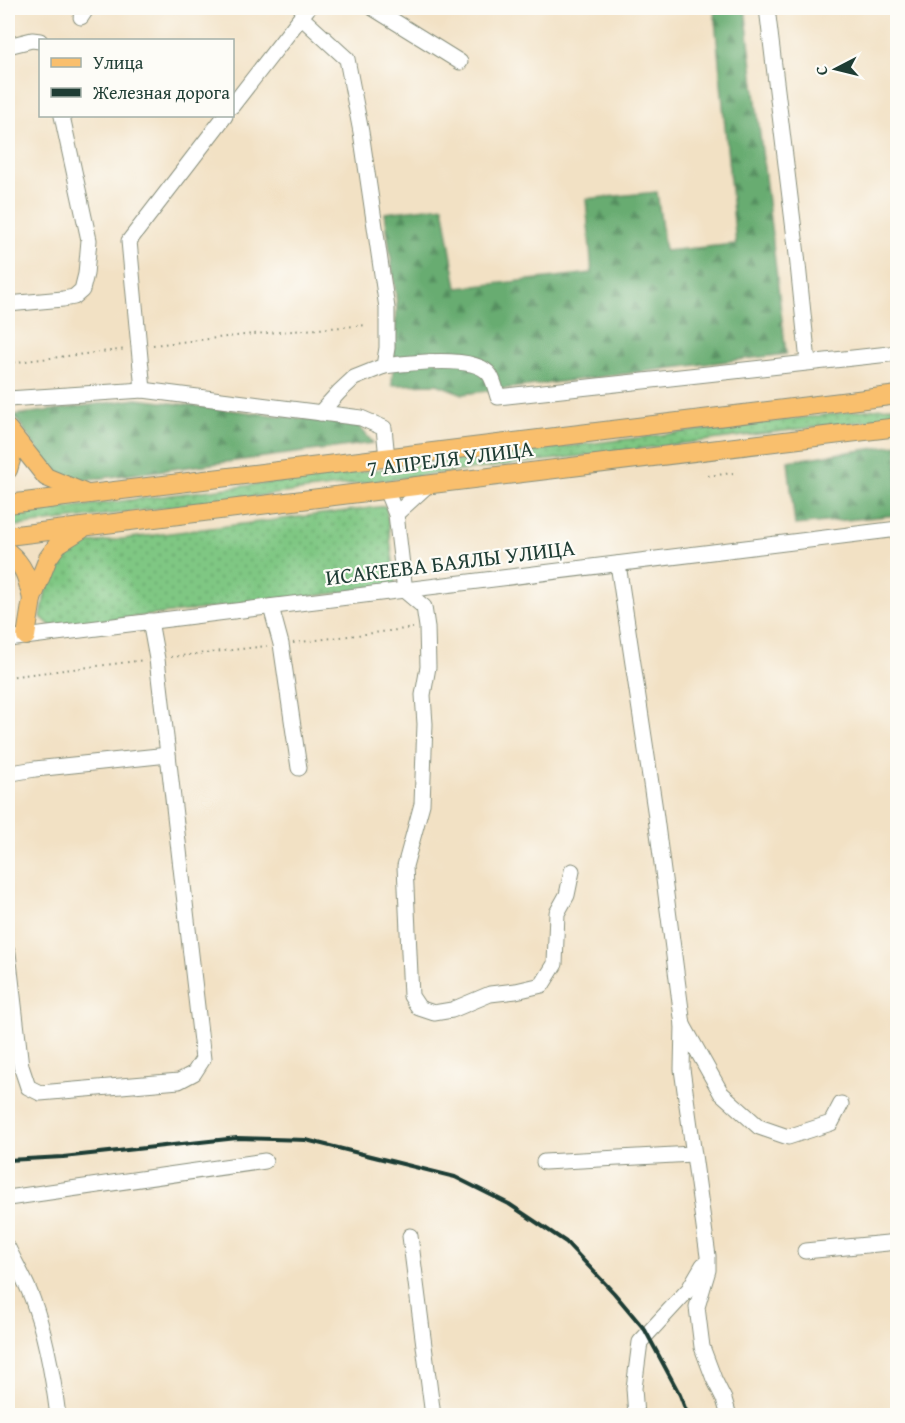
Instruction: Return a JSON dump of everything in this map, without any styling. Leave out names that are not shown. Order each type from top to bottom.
[{"type":"main road","name":"7 АПРЕЛЯ УЛИЦА","points":[[8,504],[897,395]]},
{"type":"main road","name":"7 АПРЕЛЯ УЛИЦА","points":[[8,536],[897,427]]},
{"type":"main road","points":[[8,429],[46,477],[89,494]]},
{"type":"main road","points":[[8,442],[11,460],[8,470]]},
{"type":"main road","points":[[26,636],[32,599],[48,558],[58,544],[85,526]]},
{"type":"main road","points":[[8,552],[21,564],[32,599]]},
{"type":"street","points":[[373,8],[460,62]]},
{"type":"street","points":[[767,8],[808,362]]},
{"type":"street","points":[[234,103],[305,12],[347,59],[361,132],[387,308],[387,348],[384,366]]},
{"type":"street","points":[[8,46],[39,40]]},
{"type":"street","points":[[8,304],[74,297],[82,290],[89,240],[62,117]]},
{"type":"street","points":[[143,390],[129,241],[224,117]]},
{"type":"street","points":[[320,413],[354,378],[384,366],[445,361],[476,365],[490,374],[498,398],[897,353]]},
{"type":"street","points":[[8,399],[143,390],[361,418],[384,428],[387,458]]},
{"type":"street","points":[[396,514],[429,484]]},
{"type":"street","points":[[386,490],[396,514],[405,591],[424,607],[428,627],[428,667],[423,695],[425,724],[422,804],[405,866],[411,996],[419,1008],[434,1013],[452,1010],[490,994],[542,985],[555,964],[556,913],[567,895],[572,871]]},
{"type":"street","name":"ИСАКЕЕВА БАЯЛЫ УЛИЦА","points":[[8,639],[897,529]]},
{"type":"street","points":[[618,564],[656,810],[683,1025],[682,1069],[708,1256],[708,1270],[697,1307],[702,1347],[729,1416]]},
{"type":"street","points":[[271,607],[281,644],[299,768]]},
{"type":"street","points":[[8,953],[21,1066],[28,1087],[40,1093],[179,1081],[194,1073],[203,1059],[157,659],[150,621]]},
{"type":"street","points":[[8,776],[12,773],[35,769],[168,755]]},
{"type":"street","points":[[683,1025],[721,1093],[759,1127],[788,1137],[831,1123],[842,1104]]},
{"type":"street","points":[[543,1162],[693,1154]]},
{"type":"street","points":[[8,1198],[265,1161]]},
{"type":"street","points":[[410,1236],[433,1416]]},
{"type":"street","points":[[805,1251],[897,1242]]},
{"type":"street","points":[[8,1248],[32,1299],[47,1353],[58,1416]]},
{"type":"street","points":[[636,1416],[634,1388],[640,1342],[689,1289],[708,1256]]},
{"type":"path","points":[[153,345],[368,325]]},
{"type":"path","points":[[8,363],[130,349]]},
{"type":"path","points":[[708,476],[732,473]]},
{"type":"path","points":[[8,677],[428,627]]},
{"type":"green space","points":[[714,8],[745,8],[786,354],[463,394],[437,384],[392,385],[397,304],[385,213],[443,206],[457,288],[592,273],[586,199],[657,192],[665,251],[736,244]]},
{"type":"green space","points":[[137,399],[358,425],[373,443],[79,481],[55,476],[14,415]]},
{"type":"green space","points":[[897,406],[897,417],[8,527],[8,515]]},
{"type":"green space","points":[[897,445],[897,515],[795,525],[788,461]]},
{"type":"green space","points":[[386,506],[396,586],[52,627],[41,617],[47,584],[75,545]]},
{"type":"green space","points":[[8,563],[17,578],[8,616]]},
{"type":"railway","points":[[8,1160],[63,1157],[237,1138],[306,1140],[455,1177],[509,1204],[566,1242],[645,1330],[680,1395],[688,1416]]}]
